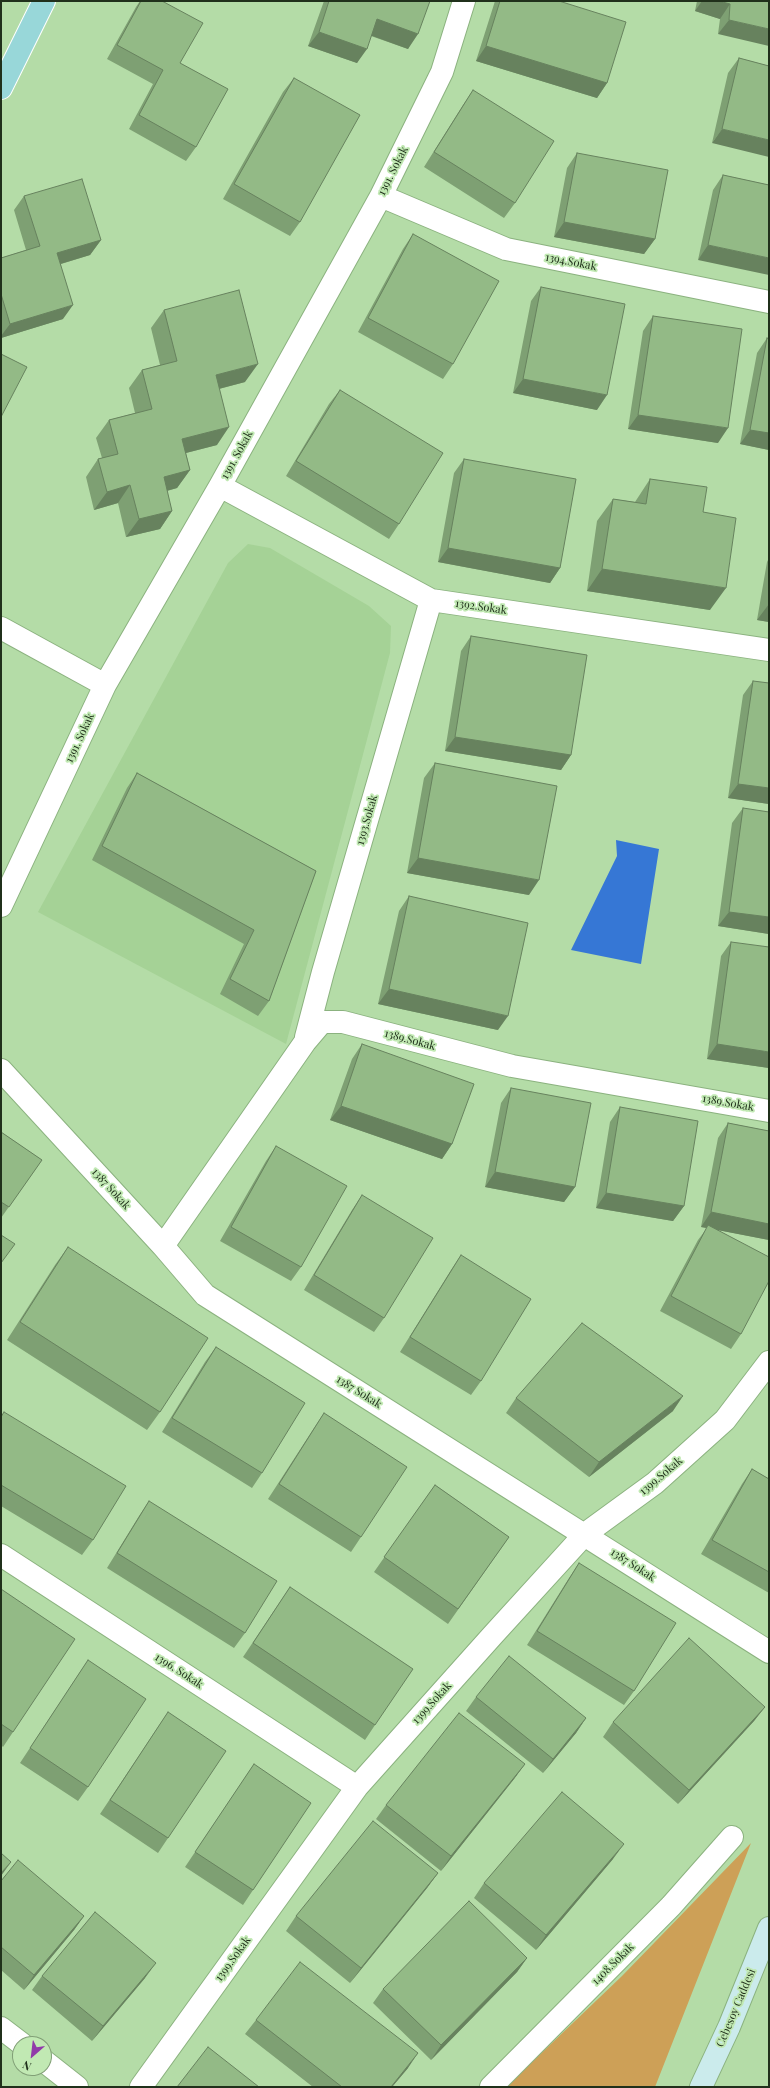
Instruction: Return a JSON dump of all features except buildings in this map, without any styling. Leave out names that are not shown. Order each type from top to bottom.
[{"type":"main road","points":[[1,88],[44,1]]},
{"type":"main road","name":"Cebesoy Caddesi","points":[[701,2087],[729,2027],[769,1928]]},
{"type":"street","name":"1391. Sokak","points":[[1,906],[105,685],[220,486],[381,196],[442,72],[464,1]]},
{"type":"street","name":"1394.Sokak","points":[[381,196],[506,249],[769,302]]},
{"type":"street","name":"1392.Sokak","points":[[220,486],[431,600],[769,650]]},
{"type":"street","name":"1393.Sokak","points":[[305,1042],[323,972],[431,600]]},
{"type":"street","points":[[1,628],[105,685]]},
{"type":"street","name":"1389.Sokak","points":[[162,1246],[305,1042],[322,1022],[343,1022],[512,1066],[769,1111]]},
{"type":"street","name":"1387 Sokak","points":[[1,1070],[205,1295],[585,1534],[769,1652]]},
{"type":"street","name":"1399.Sokak","points":[[140,2087],[357,1787],[585,1534],[655,1483],[725,1420],[769,1362]]},
{"type":"street","name":"1396. Sokak","points":[[1,1555],[357,1787]]},
{"type":"street","name":"1408.Sokak","points":[[491,2087],[671,1906],[732,1837]]},
{"type":"street","points":[[1,2028],[12,2036]]},
{"type":"street","points":[[52,2067],[77,2087]]},
{"type":"shaded area","points":[[248,544],[270,548],[369,606],[391,626],[390,653],[286,1044],[38,912],[228,563]]},
{"type":"shaded area","points":[[751,1843],[655,2087],[506,2087],[622,1976]]},
{"type":"water","points":[[616,840],[659,849],[641,964],[571,950],[617,856]]}]
